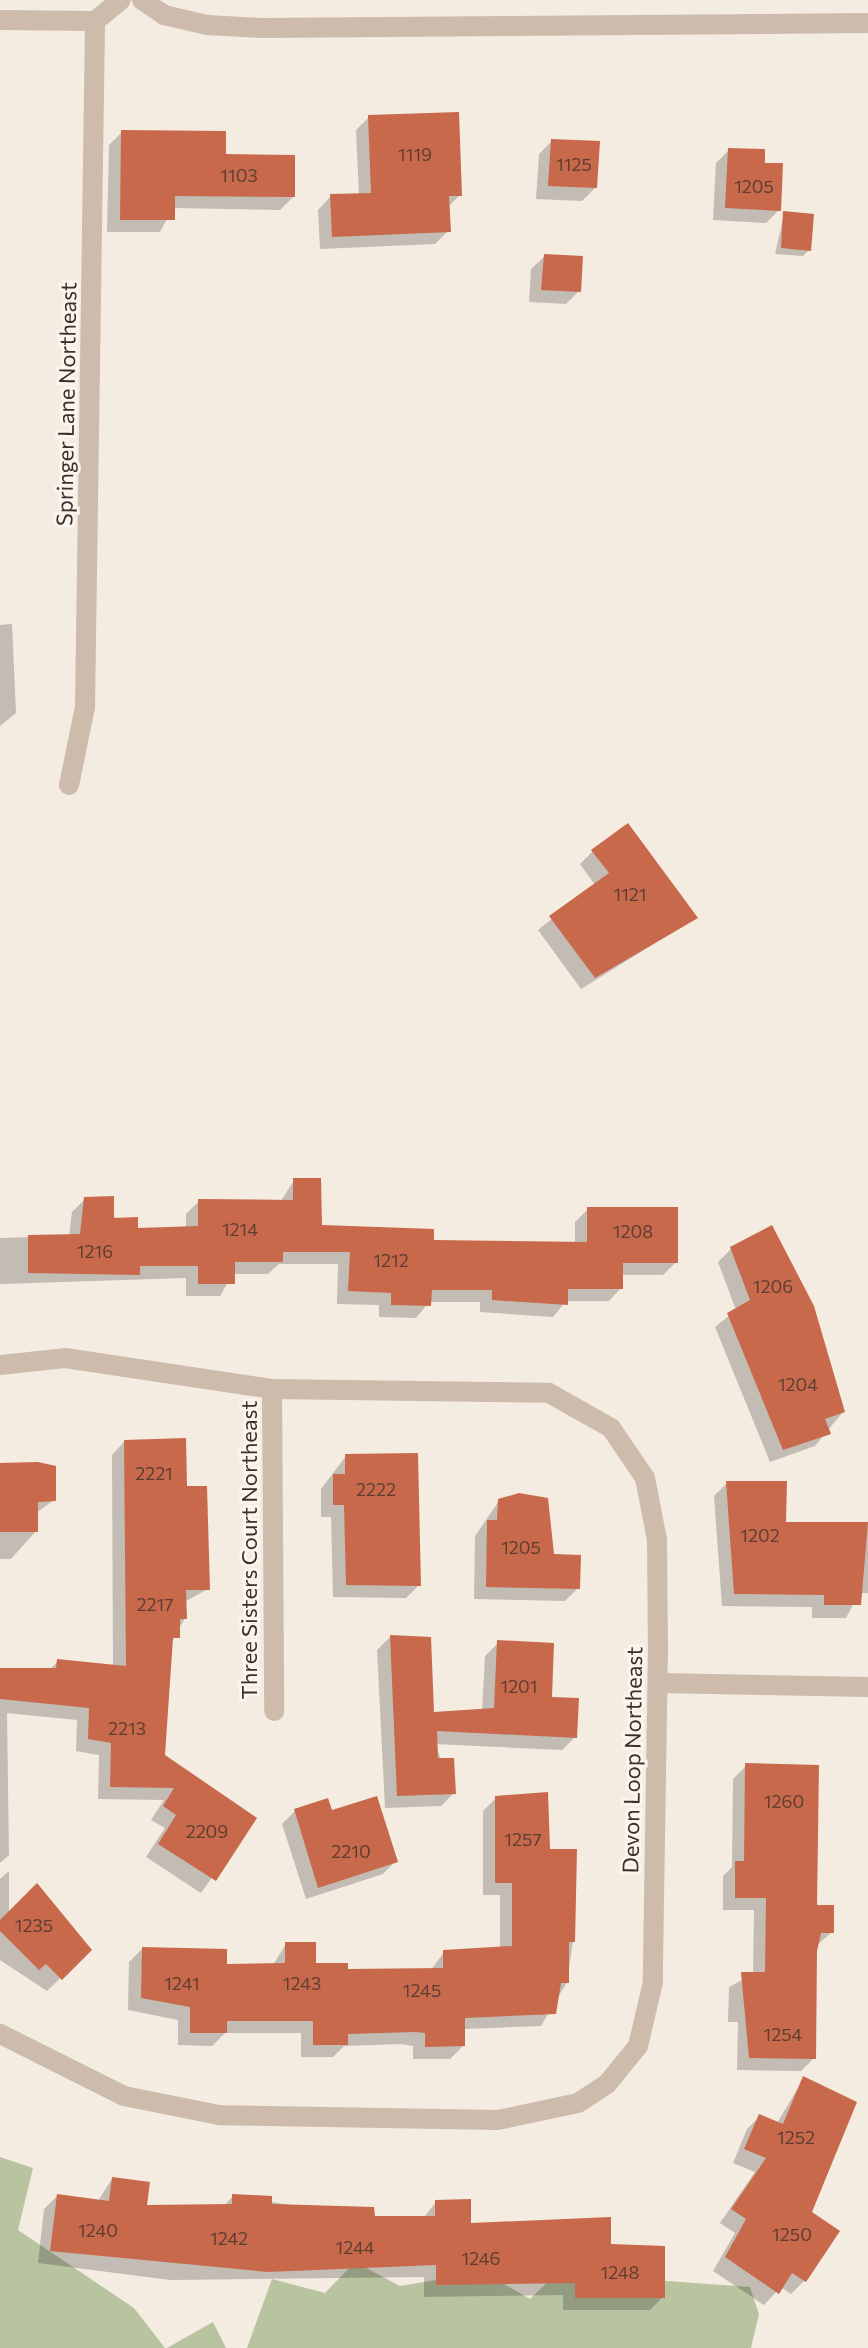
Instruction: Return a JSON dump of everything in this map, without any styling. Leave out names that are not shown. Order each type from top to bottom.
[{"type":"street","points":[[0,20],[95,21],[121,0]]},
{"type":"street","points":[[142,0],[164,15],[207,25],[262,28],[868,23]]},
{"type":"street","name":"Springer Lane Northeast","points":[[69,785],[85,707],[95,21]]},
{"type":"street","name":"Devon Loop Northeast","points":[[0,1365],[65,1358],[272,1389],[513,1387],[549,1393],[602,1422],[631,1450],[653,1506],[658,1683],[646,2018],[623,2067],[578,2103],[498,2120],[219,2115],[124,2096],[0,2034]]},
{"type":"street","name":"Three Sisters Court Northeast","points":[[272,1389],[274,1711]]},
{"type":"street","points":[[658,1683],[868,1687]]},
{"type":"green space","points":[[0,2157],[33,2168],[18,2230],[134,2308],[165,2348],[0,2348]]},
{"type":"green space","points":[[355,2262],[400,2286],[483,2272],[530,2299],[557,2273],[750,2287],[759,2314],[751,2348],[247,2348],[272,2279],[325,2293]]},
{"type":"green space","points":[[213,2322],[226,2348],[167,2348]]},
{"type":"building","points":[[459,112],[462,196],[449,196],[451,232],[332,237],[330,194],[371,193],[368,115]]},
{"type":"building","points":[[121,130],[226,131],[226,154],[295,155],[295,197],[175,196],[175,220],[120,220]]},
{"type":"building","points":[[551,139],[600,141],[597,188],[548,186]]},
{"type":"building","points":[[728,148],[765,149],[765,163],[783,163],[781,211],[725,208]]},
{"type":"building","points":[[783,211],[814,214],[811,251],[781,248]]},
{"type":"building","points":[[544,254],[583,256],[581,292],[541,290]]},
{"type":"building","points":[[628,823],[698,918],[595,978],[549,916],[609,873],[591,850]]},
{"type":"building","points":[[293,1178],[321,1178],[322,1225],[434,1229],[434,1240],[587,1242],[587,1207],[678,1207],[678,1263],[623,1263],[623,1289],[568,1289],[568,1305],[492,1300],[492,1290],[432,1290],[431,1306],[391,1305],[391,1293],[348,1291],[350,1252],[283,1252],[283,1262],[235,1262],[235,1284],[198,1284],[198,1266],[140,1266],[140,1275],[28,1273],[28,1235],[80,1234],[84,1197],[114,1196],[114,1218],[138,1217],[138,1228],[198,1226],[198,1199],[293,1200]]},
{"type":"building","points":[[772,1225],[814,1306],[845,1412],[825,1419],[831,1434],[783,1450],[727,1313],[750,1300],[730,1247]]},
{"type":"building","points":[[186,1438],[187,1486],[207,1486],[210,1590],[186,1590],[187,1619],[180,1619],[180,1638],[173,1638],[165,1755],[257,1818],[216,1881],[158,1844],[176,1815],[163,1806],[174,1788],[110,1787],[111,1743],[88,1739],[89,1708],[0,1699],[0,1668],[56,1668],[57,1659],[126,1666],[124,1440]]},
{"type":"building","points":[[418,1453],[421,1586],[346,1585],[344,1505],[333,1505],[333,1474],[345,1474],[345,1454]]},
{"type":"building","points":[[38,1462],[56,1466],[56,1501],[38,1502],[38,1532],[0,1532],[0,1463]]},
{"type":"building","points":[[726,1481],[787,1481],[786,1522],[868,1522],[861,1605],[824,1605],[824,1595],[734,1594]]},
{"type":"building","points":[[519,1493],[548,1498],[554,1554],[581,1555],[580,1589],[486,1587],[487,1520],[497,1520],[498,1499]]},
{"type":"building","points":[[390,1635],[431,1637],[434,1712],[494,1708],[497,1640],[554,1643],[552,1697],[579,1698],[577,1738],[437,1731],[438,1758],[454,1758],[456,1794],[397,1796]]},
{"type":"building","points":[[745,1763],[819,1765],[817,1905],[834,1905],[834,1933],[821,1933],[817,1951],[816,2059],[749,2058],[741,1972],[765,1972],[766,1898],[735,1898],[735,1861],[744,1861]]},
{"type":"building","points":[[548,1792],[550,1849],[577,1849],[575,1942],[569,1942],[569,1983],[561,1983],[556,2014],[465,2018],[465,2046],[425,2047],[425,2033],[415,2032],[348,2034],[348,2045],[313,2045],[313,2021],[227,2021],[227,2033],[190,2033],[190,2007],[141,1998],[142,1947],[227,1949],[227,1964],[285,1963],[285,1942],[316,1942],[316,1963],[348,1963],[348,1969],[443,1968],[443,1950],[512,1946],[512,1883],[495,1883],[495,1796]]},
{"type":"building","points":[[377,1796],[398,1862],[318,1888],[294,1809],[328,1798],[332,1810]]},
{"type":"building","points":[[37,1883],[92,1950],[62,1980],[46,1964],[39,1970],[0,1931],[0,1920]]},
{"type":"building","points":[[803,2076],[857,2102],[812,2212],[840,2231],[806,2282],[792,2273],[779,2294],[725,2257],[746,2219],[731,2209],[766,2158],[744,2149],[759,2114],[783,2124]]},
{"type":"building","points":[[112,2177],[150,2182],[147,2205],[232,2204],[232,2194],[272,2196],[272,2204],[374,2207],[375,2216],[435,2216],[435,2200],[471,2199],[471,2223],[611,2217],[611,2244],[665,2246],[665,2298],[575,2298],[575,2283],[436,2285],[436,2265],[268,2272],[50,2251],[57,2194],[109,2201]]}]
